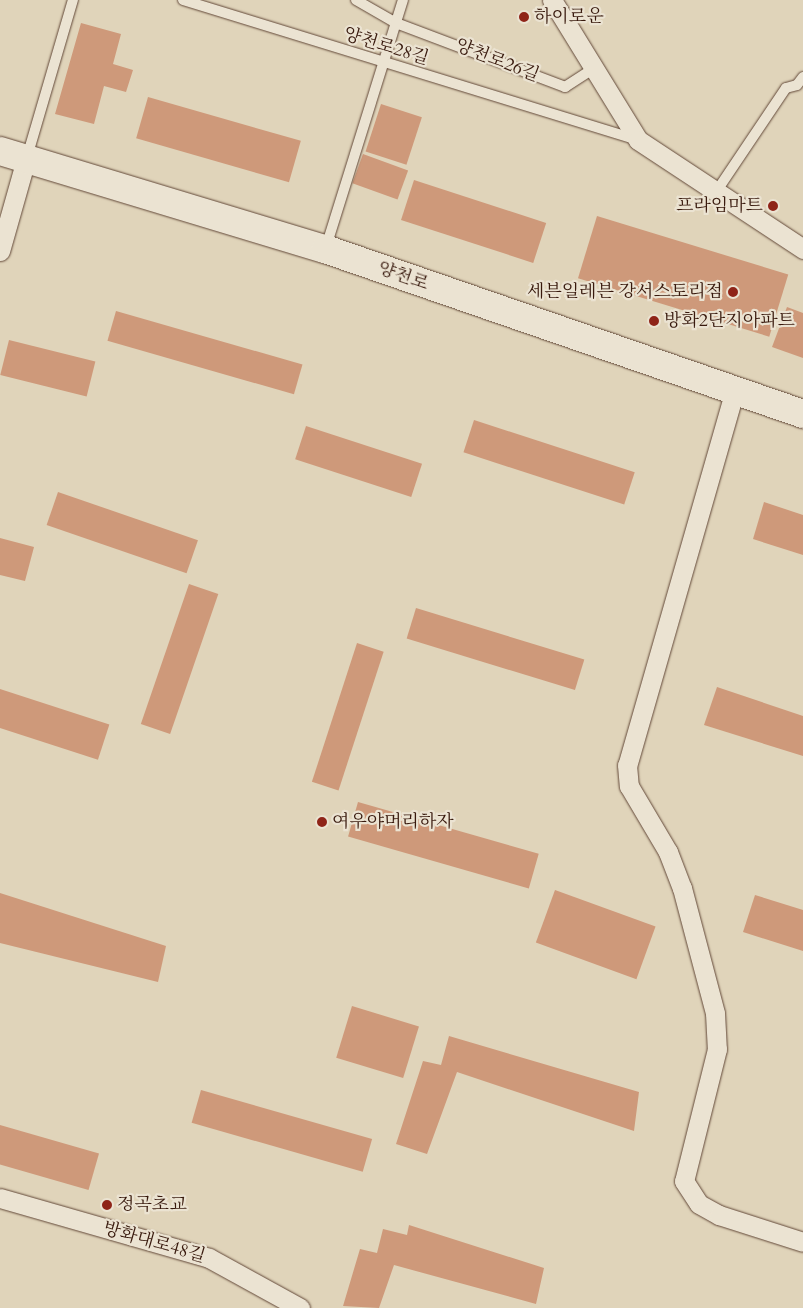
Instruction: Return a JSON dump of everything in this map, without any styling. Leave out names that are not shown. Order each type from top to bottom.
[{"type":"main road","name":"양천로","points":[[0,151],[325,249],[734,393],[803,414]]},
{"type":"street","points":[[552,0],[638,140],[803,249]]},
{"type":"street","points":[[0,251],[26,160]]},
{"type":"street","points":[[734,393],[627,765],[629,786],[668,852],[682,888],[715,1013],[717,1049],[684,1181],[699,1204],[719,1215],[803,1242]]},
{"type":"street","name":"방화대로48길","points":[[0,1198],[209,1258],[300,1308]]},
{"type":"lane","points":[[26,160],[73,0]]},
{"type":"lane","name":"양천로28길","points":[[183,0],[383,64],[638,140]]},
{"type":"lane","name":"양천로28길","points":[[356,0],[396,23]]},
{"type":"lane","points":[[325,249],[403,0]]},
{"type":"lane","name":"양천로26길","points":[[396,23],[565,87],[594,68]]},
{"type":"lane","points":[[716,192],[786,88],[797,85],[803,77]]},
{"type":"building","points":[[81,23],[121,34],[113,64],[133,70],[126,92],[104,86],[94,124],[55,114]]},
{"type":"building","points":[[148,97],[301,141],[289,182],[136,138]]},
{"type":"building","points":[[381,104],[422,117],[406,165],[366,152]]},
{"type":"building","points":[[363,154],[408,170],[398,200],[352,183]]},
{"type":"building","points":[[414,180],[546,223],[533,263],[401,220]]},
{"type":"building","points":[[597,216],[788,274],[769,337],[578,278]]},
{"type":"building","points":[[787,307],[803,313],[803,358],[772,347]]},
{"type":"building","points":[[116,311],[302,364],[294,394],[107,341]]},
{"type":"building","points":[[9,340],[95,362],[87,396],[0,375]]},
{"type":"building","points":[[474,420],[635,472],[624,505],[463,452]]},
{"type":"building","points":[[306,426],[422,464],[411,497],[295,459]]},
{"type":"building","points":[[58,492],[198,540],[187,573],[47,525]]},
{"type":"building","points":[[764,502],[803,515],[803,555],[753,539]]},
{"type":"building","points":[[0,538],[34,547],[25,581],[0,575]]},
{"type":"building","points":[[189,584],[218,594],[170,734],[141,724]]},
{"type":"building","points":[[416,608],[584,659],[575,690],[407,639]]},
{"type":"building","points":[[357,643],[384,652],[339,791],[312,782]]},
{"type":"building","points":[[717,687],[803,716],[803,756],[704,725]]},
{"type":"building","points":[[0,689],[109,725],[98,760],[0,728]]},
{"type":"building","points":[[358,802],[539,854],[529,888],[348,837]]},
{"type":"building","points":[[555,890],[656,927],[636,979],[536,943]]},
{"type":"building","points":[[0,893],[166,946],[158,982],[0,943]]},
{"type":"building","points":[[755,895],[803,910],[803,951],[743,932]]},
{"type":"building","points":[[352,1006],[419,1026],[403,1078],[336,1058]]},
{"type":"building","points":[[449,1036],[639,1092],[634,1131],[457,1072],[427,1154],[396,1144],[423,1061],[441,1065]]},
{"type":"building","points":[[201,1090],[372,1139],[363,1172],[192,1123]]},
{"type":"building","points":[[0,1125],[99,1153],[89,1190],[0,1165]]},
{"type":"building","points":[[409,1225],[544,1268],[536,1304],[394,1265],[379,1308],[343,1306],[360,1249],[377,1253],[383,1229],[407,1235]]},
{"type":"place","name":"하이로운","points":[[524,17]]},
{"type":"place","name":"프라임마트","points":[[773,206]]},
{"type":"place","name":"세븐일레븐 강서스토리점","points":[[733,292]]},
{"type":"place","name":"방화2단지아파트","points":[[654,321]]},
{"type":"place","name":"여우야머리하자","points":[[322,822]]},
{"type":"place","name":"정곡초교","points":[[107,1205]]}]
